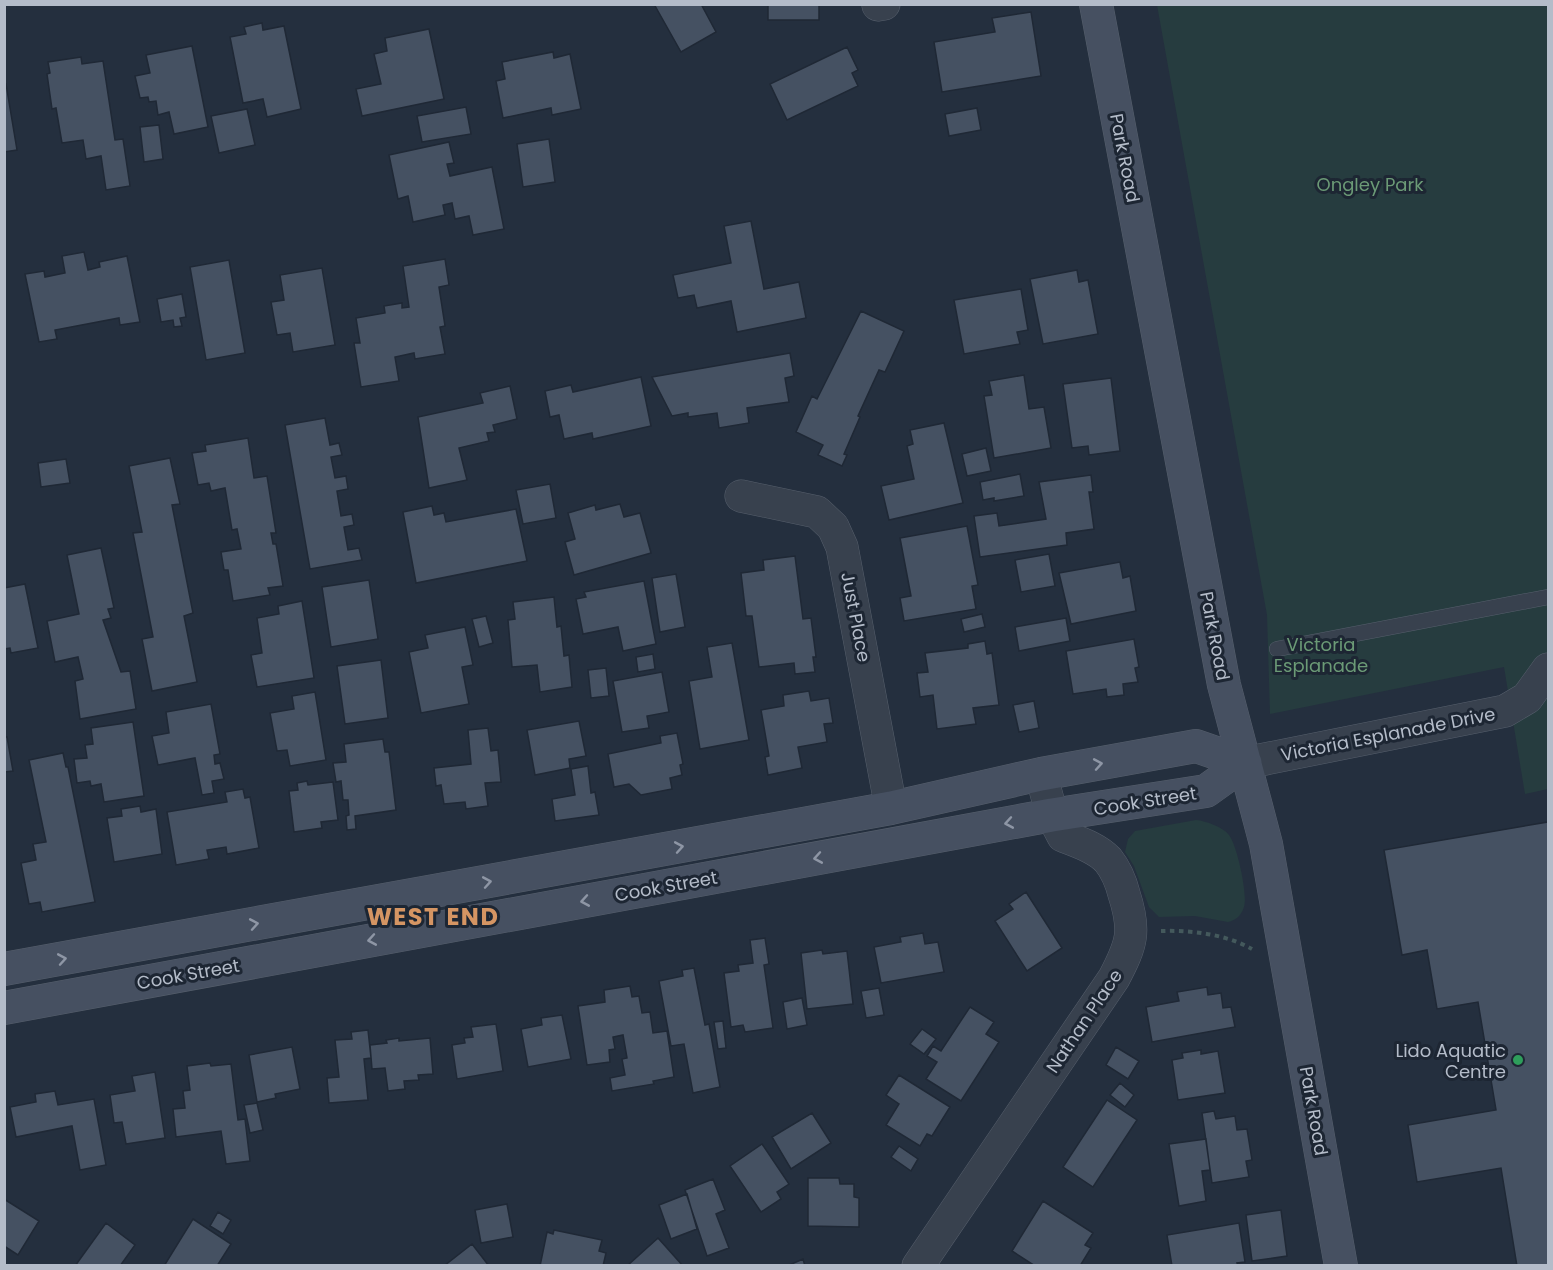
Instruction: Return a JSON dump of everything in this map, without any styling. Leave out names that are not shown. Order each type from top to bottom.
[{"type":"street","name":"Park Road","points":[[1096,4],[1224,685],[1266,844],[1341,1266]]},
{"type":"street","name":"Just Place","points":[[741,496],[796,506],[817,513],[833,527],[842,547],[891,808]]},
{"type":"street","name":"Victoria Esplanade Drive","points":[[1245,763],[1505,711],[1527,699],[1548,669]]},
{"type":"street","name":"Cook Street","points":[[4,969],[891,808],[1041,774],[1196,746],[1245,763]]},
{"type":"street","name":"Cook Street","points":[[4,1008],[1052,815],[1206,791],[1245,763]]},
{"type":"street","name":"Nathan Place","points":[[918,1266],[1114,978],[1125,957],[1131,938],[1132,921],[1120,879],[1107,860],[1089,847],[1063,836],[1052,815],[1041,774]]},
{"type":"street","points":[[446,890],[454,925]]},
{"type":"lane","points":[[1277,650],[1548,597]]},
{"type":"path","points":[[1131,938],[1160,931],[1182,930],[1215,935],[1247,946],[1288,966]]},
{"type":"green space","name":"Ongley Park","points":[[1157,5],[1548,5],[1548,789],[1525,794],[1504,667],[1270,714],[1267,615]]},
{"type":"green space","points":[[1196,820],[1223,829],[1232,840],[1235,849],[1245,901],[1238,917],[1228,922],[1195,916],[1159,917],[1149,907],[1134,866],[1125,852],[1128,839],[1135,831]]},
{"type":"building","points":[[654,4],[701,4],[716,32],[681,52]]},
{"type":"building","points":[[768,4],[819,4],[819,20],[768,20]]},
{"type":"building","points":[[1031,12],[1041,76],[942,92],[934,42],[995,32],[992,18]]},
{"type":"building","points":[[262,23],[263,30],[284,26],[301,109],[267,117],[263,99],[243,103],[230,37],[246,34],[244,27]]},
{"type":"building","points":[[429,29],[444,99],[362,116],[356,89],[381,84],[374,54],[387,51],[385,38]]},
{"type":"building","points":[[192,46],[208,127],[174,134],[169,112],[158,115],[156,101],[149,102],[148,97],[140,98],[135,76],[150,73],[146,55]]},
{"type":"building","points":[[847,47],[858,70],[852,73],[858,86],[787,120],[770,84]]},
{"type":"building","points":[[553,52],[554,58],[570,54],[581,109],[552,115],[551,108],[503,118],[496,81],[505,79],[502,62]]},
{"type":"building","points":[[81,57],[82,64],[103,61],[115,140],[123,139],[130,186],[106,190],[101,156],[86,159],[83,140],[62,143],[56,108],[52,109],[47,74],[50,73],[48,62]]},
{"type":"building","points":[[6,84],[17,150],[4,152],[4,85]]},
{"type":"building","points":[[466,107],[471,134],[422,142],[417,116]]},
{"type":"building","points":[[977,108],[981,130],[949,136],[945,114]]},
{"type":"building","points":[[247,109],[255,145],[219,153],[211,116]]},
{"type":"building","points":[[159,125],[163,159],[144,162],[140,127]]},
{"type":"building","points":[[549,139],[555,182],[523,187],[517,144]]},
{"type":"building","points":[[449,142],[454,163],[447,164],[450,176],[492,167],[504,229],[473,235],[469,216],[455,219],[452,203],[443,205],[445,215],[413,222],[408,196],[398,199],[389,155]]},
{"type":"building","points":[[751,221],[764,289],[799,282],[806,318],[737,332],[731,301],[697,308],[694,295],[678,298],[673,275],[731,263],[724,226]]},
{"type":"building","points":[[84,252],[88,270],[100,267],[99,262],[127,256],[140,322],[120,325],[119,318],[55,330],[57,339],[39,342],[25,274],[44,271],[45,277],[65,273],[62,256]]},
{"type":"building","points":[[445,259],[449,285],[439,287],[445,326],[440,327],[445,354],[415,359],[414,353],[395,357],[399,381],[361,387],[354,343],[360,343],[356,318],[385,313],[384,306],[402,303],[402,308],[409,307],[403,266]]},
{"type":"building","points":[[229,260],[245,353],[206,360],[190,267]]},
{"type":"building","points":[[322,268],[335,345],[293,352],[290,333],[277,335],[271,302],[284,300],[280,275]]},
{"type":"building","points":[[1077,270],[1079,282],[1088,280],[1098,334],[1043,344],[1030,279]]},
{"type":"building","points":[[1021,289],[1028,330],[1017,332],[1020,344],[964,354],[954,300]]},
{"type":"building","points":[[182,294],[186,317],[180,318],[182,326],[174,327],[173,320],[161,322],[157,299]]},
{"type":"building","points":[[861,311],[904,331],[885,372],[879,370],[858,416],[860,417],[844,454],[847,455],[842,466],[818,455],[823,445],[796,432],[812,396],[817,399]]},
{"type":"building","points":[[790,353],[794,376],[785,378],[789,402],[747,408],[749,423],[719,428],[717,413],[688,417],[688,413],[672,416],[652,377]]},
{"type":"building","points":[[1024,375],[1029,409],[1044,407],[1051,448],[994,458],[984,396],[992,395],[989,381]]},
{"type":"building","points":[[641,377],[651,426],[593,439],[592,433],[564,439],[559,415],[550,417],[545,391],[571,385],[573,392]]},
{"type":"building","points":[[1111,378],[1120,451],[1089,455],[1088,446],[1072,448],[1063,384]]},
{"type":"building","points":[[510,386],[517,419],[493,425],[495,432],[487,433],[489,441],[459,448],[467,480],[429,488],[418,417],[483,403],[480,393]]},
{"type":"building","points":[[325,418],[330,445],[339,443],[342,455],[331,457],[335,478],[346,476],[348,489],[337,491],[341,516],[352,514],[354,525],[344,527],[348,550],[359,548],[362,560],[310,569],[285,425]]},
{"type":"building","points":[[944,423],[963,503],[889,520],[881,486],[914,479],[907,446],[913,444],[910,430]]},
{"type":"building","points":[[248,438],[254,478],[267,476],[276,533],[271,533],[273,544],[276,544],[283,586],[268,588],[270,595],[233,601],[228,570],[224,570],[221,552],[241,549],[237,529],[232,530],[225,488],[211,491],[209,483],[198,485],[192,453],[206,451],[205,445]]},
{"type":"building","points":[[986,448],[991,471],[967,476],[962,454]]},
{"type":"building","points":[[170,458],[180,504],[172,505],[193,613],[184,616],[197,682],[152,691],[142,639],[153,637],[133,533],[142,532],[129,466]]},
{"type":"building","points":[[66,459],[70,483],[41,487],[38,463]]},
{"type":"building","points":[[1020,474],[1024,496],[994,501],[994,498],[983,500],[980,482]]},
{"type":"building","points":[[1091,475],[1093,492],[1089,492],[1094,529],[1066,533],[1067,545],[980,557],[974,516],[997,513],[999,526],[1046,519],[1039,482]]},
{"type":"building","points":[[550,484],[556,518],[523,524],[516,490]]},
{"type":"building","points":[[620,504],[624,517],[640,513],[651,553],[574,575],[565,542],[575,539],[568,513],[595,505],[596,510]]},
{"type":"building","points":[[432,506],[434,515],[444,513],[446,522],[516,509],[527,561],[416,583],[403,512]]},
{"type":"building","points":[[967,526],[978,585],[972,586],[976,609],[904,621],[900,598],[911,596],[900,538]]},
{"type":"building","points":[[101,548],[114,608],[108,609],[111,618],[103,620],[121,672],[130,671],[136,709],[80,719],[75,681],[83,679],[78,657],[55,662],[47,621],[79,614],[67,555]]},
{"type":"building","points":[[1049,554],[1055,586],[1021,592],[1015,560]]},
{"type":"building","points":[[795,556],[803,619],[811,618],[816,657],[813,657],[815,672],[795,674],[794,663],[759,667],[752,616],[746,616],[741,573],[764,570],[763,560]]},
{"type":"building","points":[[1120,562],[1123,578],[1130,576],[1136,611],[1071,624],[1059,573]]},
{"type":"building","points":[[676,574],[685,627],[660,632],[652,578]]},
{"type":"building","points":[[369,580],[378,639],[331,647],[322,587]]},
{"type":"building","points":[[644,581],[656,644],[623,651],[618,627],[583,634],[576,599],[586,597],[584,592]]},
{"type":"building","points":[[25,584],[38,648],[11,653],[10,648],[4,649],[4,588]]},
{"type":"building","points":[[554,597],[557,627],[561,626],[564,656],[569,655],[572,687],[540,692],[537,665],[512,667],[508,620],[515,619],[513,602]]},
{"type":"building","points":[[302,601],[314,678],[257,687],[251,655],[262,653],[257,618],[279,614],[278,606]]},
{"type":"building","points":[[982,614],[985,627],[964,632],[961,619]]},
{"type":"building","points":[[486,616],[493,643],[479,647],[472,619]]},
{"type":"building","points":[[1066,618],[1070,641],[1019,651],[1015,627]]},
{"type":"building","points":[[465,627],[473,665],[462,667],[469,704],[421,713],[409,652],[428,648],[425,635]]},
{"type":"building","points":[[1134,639],[1139,667],[1135,668],[1138,682],[1123,684],[1124,695],[1107,697],[1106,689],[1073,694],[1066,651]]},
{"type":"building","points":[[985,641],[987,654],[992,653],[999,705],[973,708],[976,724],[937,729],[933,695],[920,697],[917,673],[928,672],[925,653],[968,648],[968,644]]},
{"type":"building","points":[[732,643],[749,740],[700,749],[689,681],[712,677],[707,647]]},
{"type":"building","points":[[653,654],[655,669],[638,672],[636,657]]},
{"type":"building","points":[[381,660],[388,718],[345,724],[337,666]]},
{"type":"building","points":[[606,668],[609,696],[591,698],[588,670]]},
{"type":"building","points":[[662,672],[669,712],[647,716],[649,728],[622,732],[613,681]]},
{"type":"building","points":[[809,691],[811,701],[829,698],[833,723],[824,724],[827,742],[798,747],[802,768],[768,775],[765,757],[769,756],[761,710],[784,706],[783,695]]},
{"type":"building","points":[[315,692],[326,760],[290,766],[287,750],[277,751],[270,713],[294,709],[292,696]]},
{"type":"building","points":[[1034,701],[1039,728],[1019,732],[1013,705]]},
{"type":"building","points":[[211,704],[220,754],[214,755],[215,764],[220,763],[224,779],[212,781],[214,793],[202,795],[195,758],[158,765],[152,736],[169,733],[166,712]]},
{"type":"building","points":[[579,721],[586,756],[569,759],[570,768],[535,775],[527,730]]},
{"type":"building","points":[[133,722],[144,796],[104,802],[101,784],[91,786],[90,781],[77,783],[74,759],[87,758],[85,745],[93,744],[91,728]]},
{"type":"building","points":[[488,728],[491,751],[498,750],[501,782],[485,783],[488,806],[466,809],[465,802],[444,804],[441,785],[436,786],[434,768],[471,764],[468,730]]},
{"type":"building","points":[[677,733],[683,764],[680,765],[682,775],[670,778],[672,789],[641,795],[629,784],[614,787],[608,754],[661,743],[660,736]]},
{"type":"building","points":[[4,737],[7,737],[13,771],[4,772]]},
{"type":"building","points":[[383,739],[385,752],[389,752],[396,810],[355,816],[356,829],[347,830],[348,800],[343,800],[341,781],[336,782],[333,763],[346,762],[344,744]]},
{"type":"building","points":[[63,753],[66,767],[68,767],[95,902],[42,912],[40,902],[29,904],[21,863],[36,860],[33,844],[46,842],[29,760]]},
{"type":"building","points":[[588,766],[591,793],[595,792],[599,815],[555,821],[552,799],[575,795],[571,769]]},
{"type":"building","points":[[307,781],[308,785],[333,782],[338,820],[321,822],[322,828],[294,832],[289,791],[298,790],[297,783]]},
{"type":"building","points":[[243,789],[245,798],[250,797],[259,848],[227,854],[226,847],[207,850],[209,859],[176,865],[167,812],[227,802],[225,792]]},
{"type":"building","points":[[140,806],[141,812],[156,809],[162,854],[114,862],[107,818],[122,816],[121,809]]},
{"type":"building","name":"Lido Aquatic Centre","points":[[1548,822],[1548,1266],[1517,1266],[1501,1168],[1417,1182],[1408,1125],[1496,1110],[1478,1002],[1437,1009],[1427,950],[1402,955],[1384,850]]},
{"type":"building","points":[[1026,892],[1062,948],[1027,971],[995,921],[1013,909],[1009,904]]},
{"type":"building","points":[[923,933],[925,944],[938,942],[944,972],[881,983],[874,947],[901,942],[900,937]]},
{"type":"building","points":[[765,938],[769,964],[764,965],[773,1028],[745,1032],[743,1025],[731,1027],[724,973],[739,971],[738,965],[753,963],[750,940]]},
{"type":"building","points":[[822,950],[823,954],[847,951],[853,1004],[807,1009],[801,953]]},
{"type":"building","points":[[694,968],[705,1025],[709,1024],[720,1087],[693,1093],[684,1044],[671,1046],[659,981],[683,976],[682,970]]},
{"type":"building","points":[[630,986],[632,997],[639,996],[642,1013],[650,1012],[653,1033],[667,1031],[674,1077],[653,1081],[654,1084],[612,1091],[610,1078],[625,1075],[622,1059],[627,1058],[623,1035],[613,1037],[615,1049],[609,1050],[610,1062],[587,1065],[578,1006],[605,1002],[604,990]]},
{"type":"building","points":[[1207,987],[1208,995],[1221,993],[1223,1008],[1231,1007],[1235,1027],[1152,1042],[1146,1007],[1179,1001],[1177,992]]},
{"type":"building","points":[[879,988],[884,1015],[866,1018],[861,991]]},
{"type":"building","points":[[802,998],[807,1025],[787,1029],[783,1002]]},
{"type":"building","points":[[970,1007],[994,1022],[986,1034],[999,1042],[961,1101],[926,1079],[937,1062],[927,1056],[933,1046],[941,1051]]},
{"type":"building","points":[[562,1015],[571,1059],[528,1067],[521,1029],[542,1025],[541,1018]]},
{"type":"building","points":[[723,1021],[726,1048],[718,1049],[714,1022]]},
{"type":"building","points":[[496,1024],[503,1071],[457,1079],[452,1045],[465,1043],[464,1038],[473,1037],[471,1027]]},
{"type":"building","points":[[922,1029],[936,1039],[924,1054],[910,1044]]},
{"type":"building","points":[[368,1030],[371,1058],[364,1059],[368,1100],[329,1103],[327,1078],[339,1077],[335,1040],[352,1039],[351,1032]]},
{"type":"building","points":[[399,1038],[399,1041],[430,1038],[433,1074],[418,1075],[419,1080],[404,1081],[405,1089],[388,1091],[385,1068],[372,1069],[370,1045],[387,1043],[386,1040]]},
{"type":"building","points":[[292,1047],[300,1089],[275,1094],[276,1098],[257,1102],[249,1055]]},
{"type":"building","points":[[1116,1047],[1139,1061],[1128,1079],[1106,1065]]},
{"type":"building","points":[[1201,1050],[1201,1054],[1218,1051],[1225,1093],[1178,1100],[1172,1060],[1183,1058],[1182,1053]]},
{"type":"building","points":[[210,1063],[211,1066],[231,1064],[238,1120],[245,1119],[250,1161],[226,1164],[221,1131],[176,1137],[173,1109],[185,1108],[183,1091],[190,1090],[187,1066]]},
{"type":"building","points":[[155,1072],[165,1138],[126,1144],[122,1122],[114,1123],[110,1095],[135,1091],[132,1076]]},
{"type":"building","points":[[899,1075],[950,1107],[932,1136],[927,1134],[920,1146],[886,1125],[899,1104],[886,1095]]},
{"type":"building","points":[[1120,1083],[1134,1095],[1125,1107],[1110,1095]]},
{"type":"building","points":[[55,1091],[58,1105],[94,1099],[106,1165],[80,1170],[72,1126],[16,1137],[10,1107],[36,1102],[35,1094]]},
{"type":"building","points":[[1107,1100],[1137,1120],[1093,1187],[1063,1167]]},
{"type":"building","points":[[257,1103],[263,1130],[250,1133],[244,1105]]},
{"type":"building","points":[[1214,1111],[1216,1119],[1235,1116],[1237,1130],[1247,1129],[1252,1160],[1246,1161],[1249,1177],[1212,1183],[1202,1113]]},
{"type":"building","points":[[812,1113],[831,1143],[791,1169],[772,1137]]},
{"type":"building","points":[[1206,1139],[1210,1170],[1202,1171],[1206,1201],[1179,1206],[1169,1144]]},
{"type":"building","points":[[762,1144],[789,1184],[777,1192],[781,1199],[761,1212],[730,1166]]},
{"type":"building","points":[[899,1146],[918,1159],[911,1171],[891,1157]]},
{"type":"building","points":[[808,1178],[839,1178],[840,1184],[854,1184],[854,1197],[859,1198],[859,1227],[808,1226]]},
{"type":"building","points":[[713,1179],[725,1210],[716,1214],[729,1248],[707,1256],[685,1190]]},
{"type":"building","points":[[687,1194],[697,1229],[671,1239],[659,1205]]},
{"type":"building","points":[[4,1199],[39,1221],[18,1255],[4,1246]]},
{"type":"building","points":[[1043,1201],[1093,1233],[1085,1245],[1091,1248],[1080,1266],[1035,1266],[1012,1251]]},
{"type":"building","points":[[507,1204],[513,1237],[481,1243],[475,1210]]},
{"type":"building","points":[[1281,1210],[1287,1256],[1252,1261],[1246,1215]]},
{"type":"building","points":[[218,1212],[231,1220],[223,1234],[210,1226]]},
{"type":"building","points":[[193,1219],[231,1244],[217,1266],[164,1266]]},
{"type":"building","points":[[106,1223],[135,1245],[120,1266],[75,1266]]},
{"type":"building","points":[[1239,1223],[1245,1262],[1237,1263],[1238,1266],[1172,1266],[1167,1235]]},
{"type":"building","points":[[554,1230],[602,1240],[599,1251],[606,1253],[603,1266],[540,1266],[547,1232],[553,1234]]},
{"type":"building","points":[[658,1238],[683,1266],[627,1266]]},
{"type":"building","points":[[472,1244],[489,1266],[444,1266]]},
{"type":"building","points":[[803,1259],[805,1266],[787,1266]]},
{"type":"place","name":"Lido Aquatic Centre","points":[[1518,1060]]},
{"type":"district","name":"WEST END","points":[[433,916]]},
{"type":"park label","name":"Victoria Esplanade","points":[[1321,654]]}]
